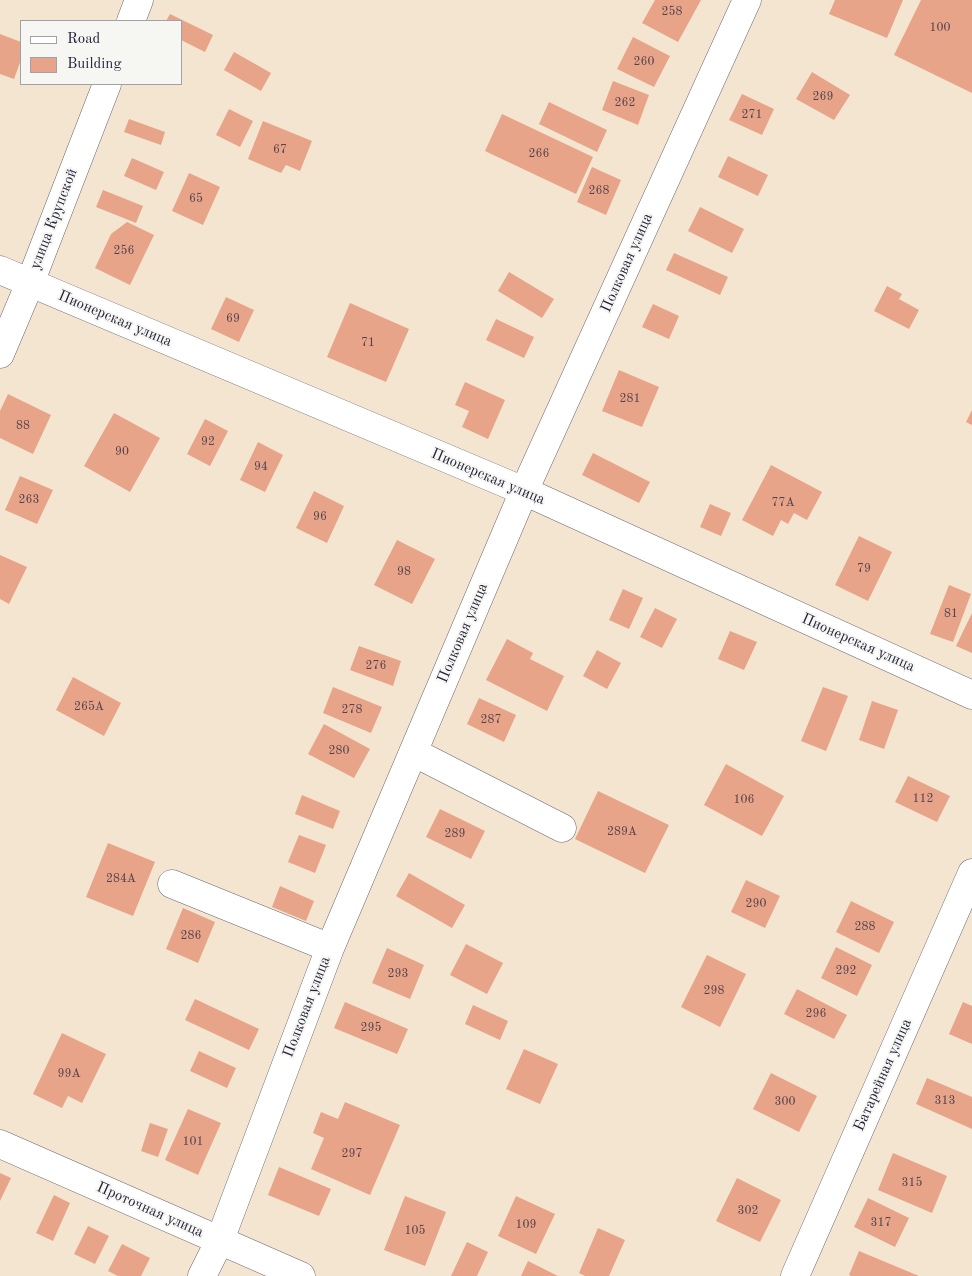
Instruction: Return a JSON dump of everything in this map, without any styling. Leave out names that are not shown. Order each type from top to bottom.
[{"type":"street","points":[[131,20],[139,0]]},
{"type":"street","name":"Полковая улица","points":[[202,1276],[220,1240],[330,948],[524,491],[747,0]]},
{"type":"street","name":"улица Крупской","points":[[0,354],[30,283],[107,85]]},
{"type":"street","name":"Пионерская улица","points":[[0,270],[524,491],[972,695]]},
{"type":"street","points":[[413,752],[562,828]]},
{"type":"street","name":"Батарейная улица","points":[[795,1276],[972,873]]},
{"type":"street","points":[[172,884],[330,948]]},
{"type":"street","name":"Проточная улица","points":[[0,1144],[300,1276]]},
{"type":"building","points":[[655,0],[701,0],[678,42],[642,23]]},
{"type":"building","points":[[835,0],[903,0],[887,38],[829,14]]},
{"type":"building","points":[[921,0],[972,0],[972,93],[894,55]]},
{"type":"building","points":[[170,14],[213,35],[205,52],[182,40],[182,20],[167,20]]},
{"type":"building","points":[[0,34],[20,42],[20,63],[14,79],[0,74]]},
{"type":"building","points":[[633,37],[670,56],[654,87],[617,69]]},
{"type":"building","points":[[234,52],[271,73],[261,91],[224,70]]},
{"type":"building","points":[[812,72],[850,95],[834,120],[796,99]]},
{"type":"building","points":[[613,81],[649,95],[638,125],[602,110]]},
{"type":"building","points":[[742,94],[774,109],[762,135],[729,120]]},
{"type":"building","points":[[549,102],[607,130],[597,152],[539,124]]},
{"type":"building","points":[[229,109],[253,121],[240,147],[216,135]]},
{"type":"building","points":[[502,114],[593,157],[576,194],[485,151]]},
{"type":"building","points":[[129,119],[165,132],[161,145],[124,132]]},
{"type":"building","points":[[263,121],[312,141],[300,171],[286,165],[281,173],[248,159]]},
{"type":"building","points":[[728,156],[768,175],[758,196],[718,177]]},
{"type":"building","points":[[132,158],[164,172],[156,190],[124,176]]},
{"type":"building","points":[[592,167],[621,180],[606,215],[577,202]]},
{"type":"building","points":[[189,173],[220,187],[203,225],[172,211]]},
{"type":"building","points":[[103,190],[143,206],[136,223],[96,207]]},
{"type":"building","points":[[700,207],[744,229],[732,253],[688,231]]},
{"type":"building","points":[[127,222],[154,235],[130,285],[95,268],[111,234]]},
{"type":"building","points":[[674,253],[728,277],[720,295],[666,270]]},
{"type":"building","points":[[509,272],[554,299],[542,318],[498,291]]},
{"type":"building","points":[[887,286],[902,294],[899,299],[919,310],[909,329],[874,311]]},
{"type":"building","points":[[226,297],[254,310],[239,342],[211,329]]},
{"type":"building","points":[[350,303],[409,329],[386,382],[327,357]]},
{"type":"building","points":[[653,304],[679,316],[669,339],[642,327]]},
{"type":"building","points":[[496,319],[534,337],[524,358],[486,340]]},
{"type":"building","points":[[619,370],[659,387],[642,427],[602,411]]},
{"type":"building","points":[[465,382],[505,400],[488,439],[462,427],[469,411],[455,405]]},
{"type":"building","points":[[8,394],[51,415],[33,454],[0,438],[0,411]]},
{"type":"building","points":[[972,410],[972,425],[966,422]]},
{"type":"building","points":[[114,413],[160,438],[130,492],[84,466]]},
{"type":"building","points":[[205,419],[228,431],[210,466],[187,454]]},
{"type":"building","points":[[258,442],[283,455],[265,492],[240,480]]},
{"type":"building","points":[[593,453],[650,482],[639,503],[582,475]]},
{"type":"building","points":[[771,465],[822,492],[807,520],[794,513],[788,524],[781,520],[773,536],[742,520]]},
{"type":"building","points":[[20,476],[53,490],[37,524],[5,510]]},
{"type":"building","points":[[314,491],[344,506],[327,543],[296,528]]},
{"type":"building","points":[[710,504],[731,513],[721,536],[700,527]]},
{"type":"building","points":[[859,536],[892,552],[868,601],[835,585]]},
{"type":"building","points":[[397,540],[435,559],[412,604],[374,585]]},
{"type":"building","points":[[0,555],[27,567],[9,604],[0,599]]},
{"type":"building","points":[[949,585],[971,594],[953,642],[930,634]]},
{"type":"building","points":[[623,589],[643,598],[629,629],[609,620]]},
{"type":"building","points":[[655,608],[677,619],[662,648],[640,637]]},
{"type":"building","points":[[972,613],[972,653],[956,646]]},
{"type":"building","points":[[730,631],[757,642],[744,670],[718,659]]},
{"type":"building","points":[[507,639],[533,653],[530,659],[564,676],[547,711],[486,680]]},
{"type":"building","points":[[359,646],[401,661],[393,686],[350,670]]},
{"type":"building","points":[[597,650],[621,663],[607,689],[583,676]]},
{"type":"building","points":[[73,677],[121,703],[104,736],[56,710]]},
{"type":"building","points":[[333,687],[382,707],[371,733],[323,713]]},
{"type":"building","points":[[823,687],[848,696],[826,751],[801,741]]},
{"type":"building","points":[[479,698],[516,715],[504,742],[467,724]]},
{"type":"building","points":[[872,701],[898,710],[884,749],[859,740]]},
{"type":"building","points":[[324,724],[370,749],[354,778],[308,754]]},
{"type":"building","points":[[726,764],[784,796],[762,836],[704,805]]},
{"type":"building","points":[[908,776],[950,796],[937,822],[895,802]]},
{"type":"building","points":[[598,791],[669,825],[645,873],[575,839]]},
{"type":"building","points":[[302,795],[340,811],[333,829],[295,814]]},
{"type":"building","points":[[440,809],[485,831],[471,859],[426,837]]},
{"type":"building","points":[[299,835],[326,845],[315,873],[288,862]]},
{"type":"building","points":[[108,843],[155,862],[133,916],[86,897]]},
{"type":"building","points":[[409,873],[465,905],[452,928],[396,896]]},
{"type":"building","points":[[746,880],[780,896],[765,928],[731,912]]},
{"type":"building","points":[[280,886],[314,901],[306,921],[272,907]]},
{"type":"building","points":[[851,901],[894,922],[879,953],[836,932]]},
{"type":"building","points":[[183,908],[215,922],[198,963],[166,949]]},
{"type":"building","points":[[466,944],[503,963],[487,994],[450,975]]},
{"type":"building","points":[[836,947],[872,965],[857,996],[821,978]]},
{"type":"building","points":[[387,948],[424,965],[410,999],[372,983]]},
{"type":"building","points":[[707,955],[746,974],[720,1027],[681,1007]]},
{"type":"building","points":[[797,989],[847,1015],[834,1039],[784,1014]]},
{"type":"building","points":[[195,999],[259,1029],[249,1050],[185,1020]]},
{"type":"building","points":[[345,1002],[408,1029],[397,1054],[334,1028]]},
{"type":"building","points":[[963,1002],[972,1006],[972,1044],[949,1034]]},
{"type":"building","points":[[473,1005],[508,1021],[500,1040],[465,1024]]},
{"type":"building","points":[[62,1033],[106,1054],[82,1103],[68,1096],[62,1108],[33,1094]]},
{"type":"building","points":[[524,1049],[558,1064],[540,1104],[506,1089]]},
{"type":"building","points":[[199,1051],[236,1068],[227,1088],[190,1071]]},
{"type":"building","points":[[771,1073],[817,1096],[799,1132],[753,1109]]},
{"type":"building","points":[[927,1078],[972,1097],[972,1129],[916,1104]]},
{"type":"building","points":[[345,1102],[400,1125],[370,1195],[311,1169],[324,1138],[313,1133],[321,1112],[338,1119]]},
{"type":"building","points":[[188,1109],[221,1123],[198,1175],[165,1160]]},
{"type":"building","points":[[150,1123],[168,1129],[158,1157],[141,1151]]},
{"type":"building","points":[[893,1153],[947,1176],[932,1213],[878,1190]]},
{"type":"building","points":[[279,1167],[331,1189],[319,1216],[268,1195]]},
{"type":"building","points":[[0,1173],[11,1178],[0,1201]]},
{"type":"building","points":[[737,1178],[781,1200],[760,1242],[716,1221]]},
{"type":"building","points":[[54,1195],[70,1203],[53,1241],[36,1233]]},
{"type":"building","points":[[405,1196],[446,1212],[425,1266],[384,1250]]},
{"type":"building","points":[[516,1196],[555,1214],[536,1254],[498,1236]]},
{"type":"building","points":[[868,1198],[909,1218],[895,1247],[854,1227]]},
{"type":"building","points":[[88,1226],[109,1236],[95,1264],[74,1254]]},
{"type":"building","points":[[598,1228],[625,1240],[609,1276],[585,1276],[579,1273]]},
{"type":"building","points":[[467,1242],[488,1252],[477,1276],[451,1276]]},
{"type":"building","points":[[122,1244],[150,1258],[141,1276],[118,1276],[108,1271]]},
{"type":"building","points":[[859,1251],[919,1276],[851,1276],[849,1275]]},
{"type":"building","points":[[528,1261],[558,1276],[521,1276]]}]
